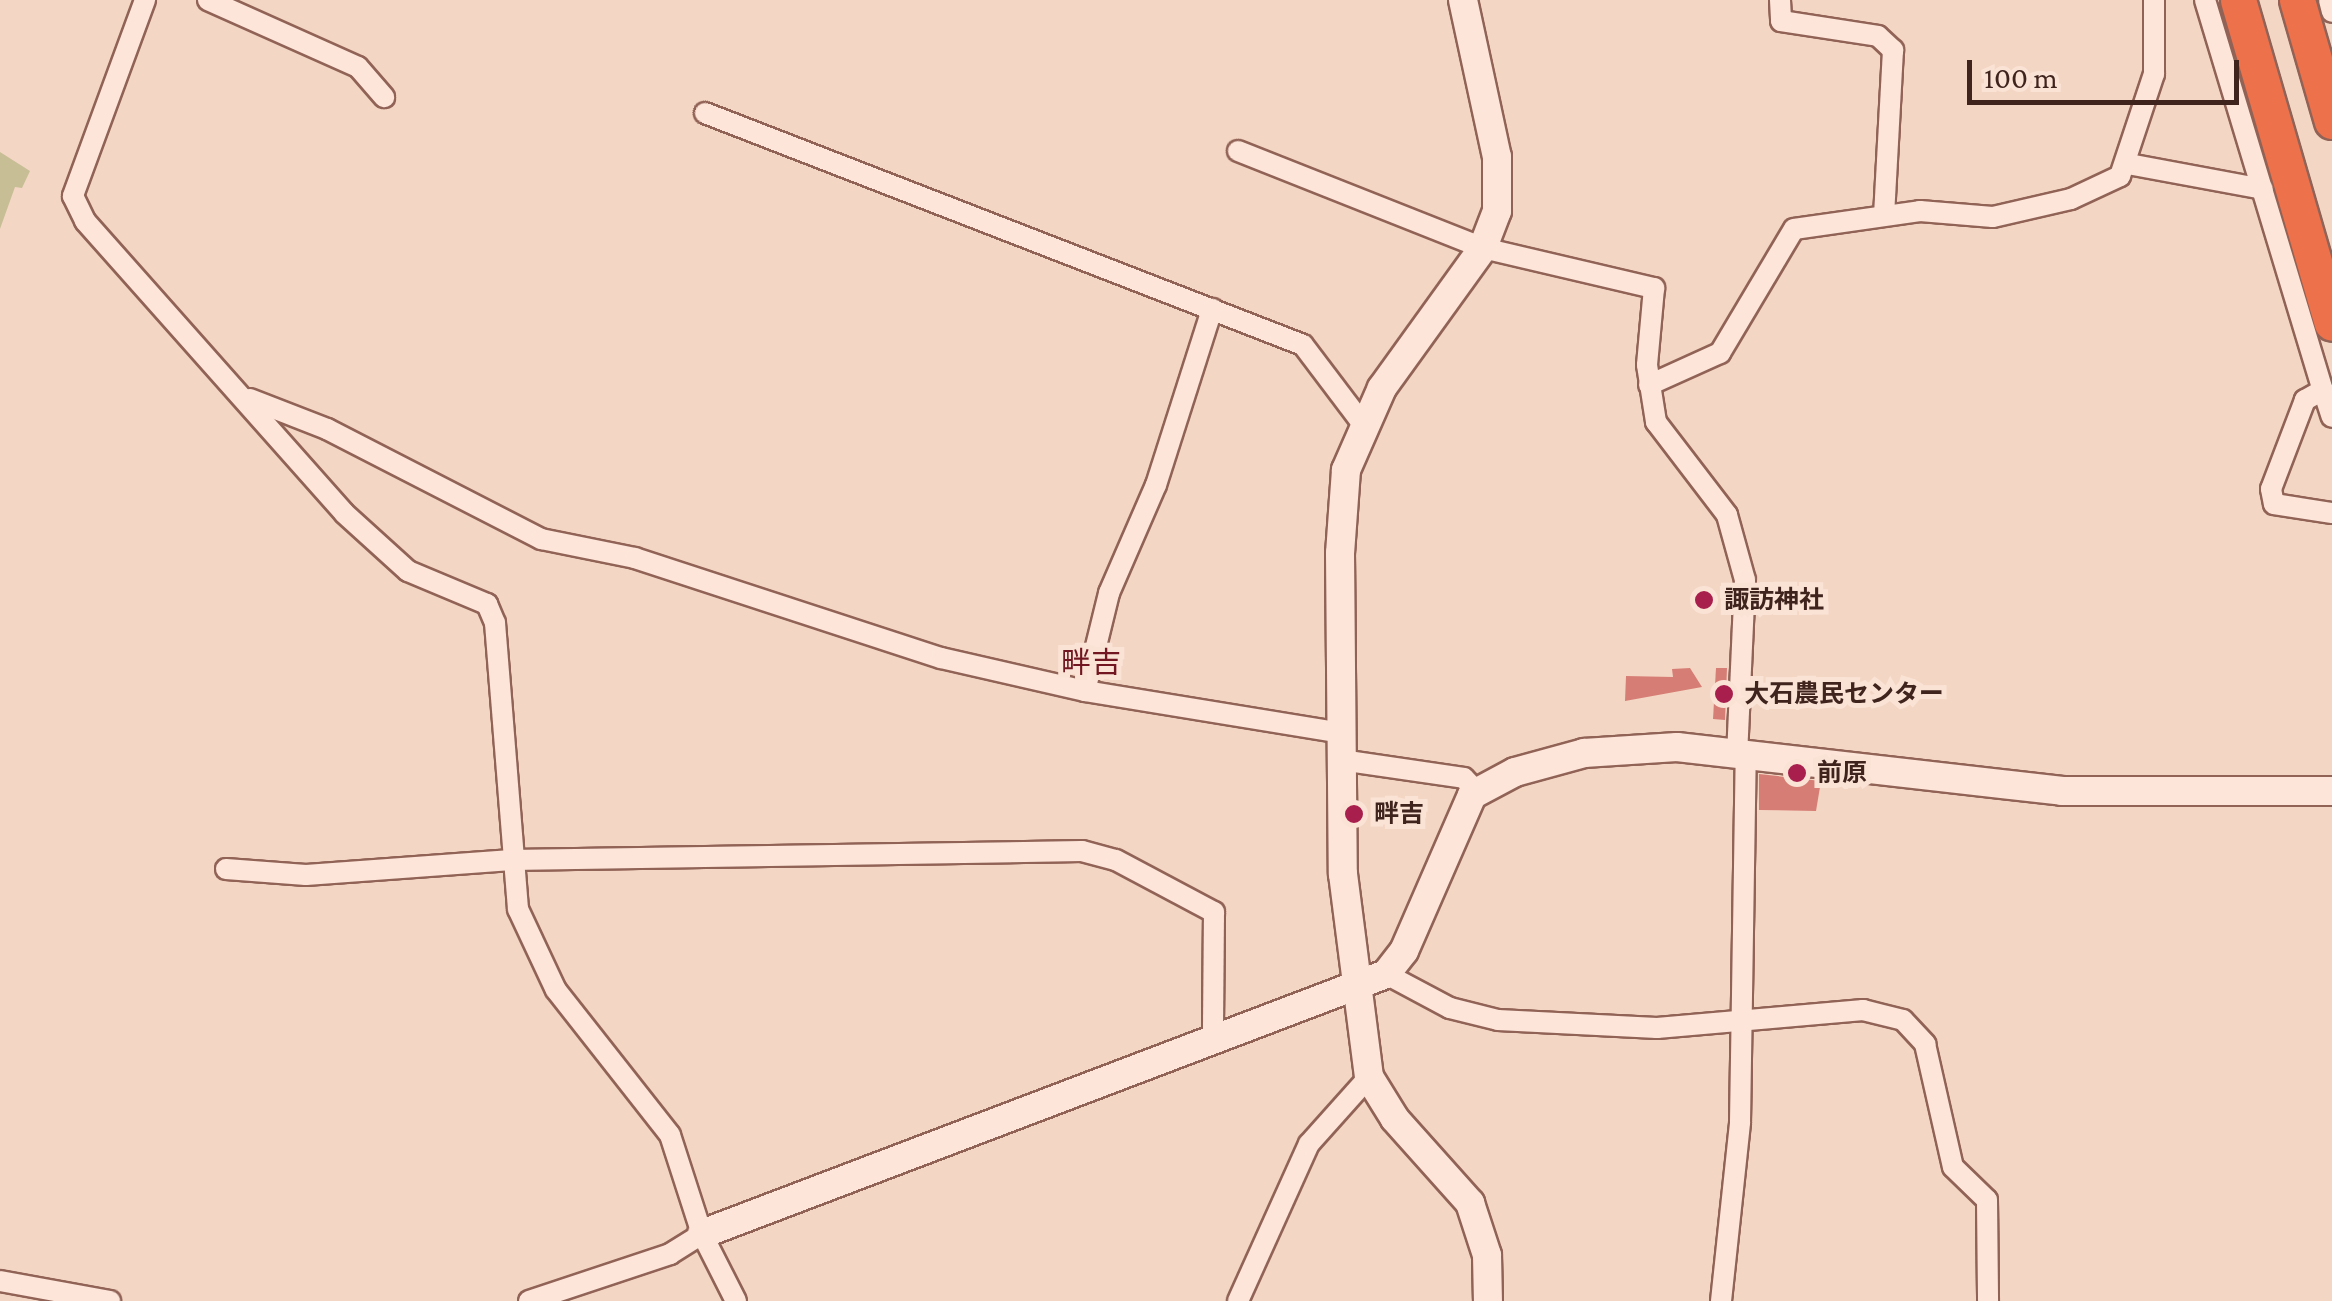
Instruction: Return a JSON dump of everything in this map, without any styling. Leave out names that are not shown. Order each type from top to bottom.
[{"type":"highway","points":[[2238,0],[2332,323]]},
{"type":"highway","points":[[2297,0],[2332,122]]},
{"type":"street","points":[[146,0],[73,196],[85,221],[385,551],[408,571],[487,604],[495,623],[511,860],[518,909],[556,990],[670,1135],[702,1234],[736,1301]]},
{"type":"street","points":[[208,0],[358,67],[384,97]]},
{"type":"street","points":[[1463,0],[1499,179],[1483,248],[1362,423],[1341,519],[1341,746],[1346,913],[1372,978],[1368,1076],[1394,1119],[1470,1203],[1487,1255],[1488,1301]]},
{"type":"street","points":[[1780,0],[1781,21],[1878,36],[1894,50],[1884,214]]},
{"type":"street","points":[[2128,164],[2154,74],[2154,0]]},
{"type":"street","points":[[2205,0],[2332,417]]},
{"type":"street","points":[[2329,0],[2332,12]]},
{"type":"street","points":[[2224,62],[2248,36]]},
{"type":"street","points":[[705,113],[1304,346],[1362,423]]},
{"type":"street","points":[[1238,152],[1483,248],[1654,288],[1649,385],[1664,436],[1737,539],[1748,617],[1741,754],[1740,1122],[1721,1301]]},
{"type":"street","points":[[1649,385],[1720,352],[1794,229],[1884,214],[1993,217],[2070,199],[2128,164],[2263,189]]},
{"type":"street","points":[[1085,691],[1110,593],[1156,484],[1212,309]]},
{"type":"street","points":[[2323,390],[2305,400],[2271,489],[2274,504],[2332,513]]},
{"type":"street","points":[[243,396],[327,429],[522,533],[635,558],[900,647],[1341,746],[1464,778],[1476,792]]},
{"type":"street","points":[[529,1301],[670,1254],[702,1234],[1372,978],[1404,951],[1454,825],[1476,792],[1584,753],[1643,744],[2062,792],[2332,791]]},
{"type":"street","points":[[226,868],[306,875],[511,860],[1082,851],[1116,860],[1214,912],[1213,1036]]},
{"type":"street","points":[[1372,978],[1439,1004],[1498,1020],[1657,1028],[1863,1010],[1916,1029],[1954,1167],[1987,1200],[1988,1301]]},
{"type":"street","points":[[1238,1301],[1309,1144],[1368,1076]]},
{"type":"street","points":[[0,1281],[110,1301]]},
{"type":"shaded area","points":[[0,152],[30,171],[22,188],[15,187],[0,229]]},
{"type":"building","points":[[1690,668],[1702,687],[1625,701],[1626,676],[1673,677],[1672,669]]},
{"type":"building","points":[[1716,668],[1727,668],[1725,720],[1713,719]]},
{"type":"building","points":[[1759,774],[1821,781],[1816,811],[1759,810]]},
{"type":"place","name":"諏訪神社","points":[[1704,600]]},
{"type":"place","name":"大石農民センター","points":[[1724,694]]},
{"type":"place","name":"前原","points":[[1797,773]]},
{"type":"place","name":"畔吉","points":[[1354,814]]},
{"type":"district","name":"畔吉","points":[[1091,663]]}]
